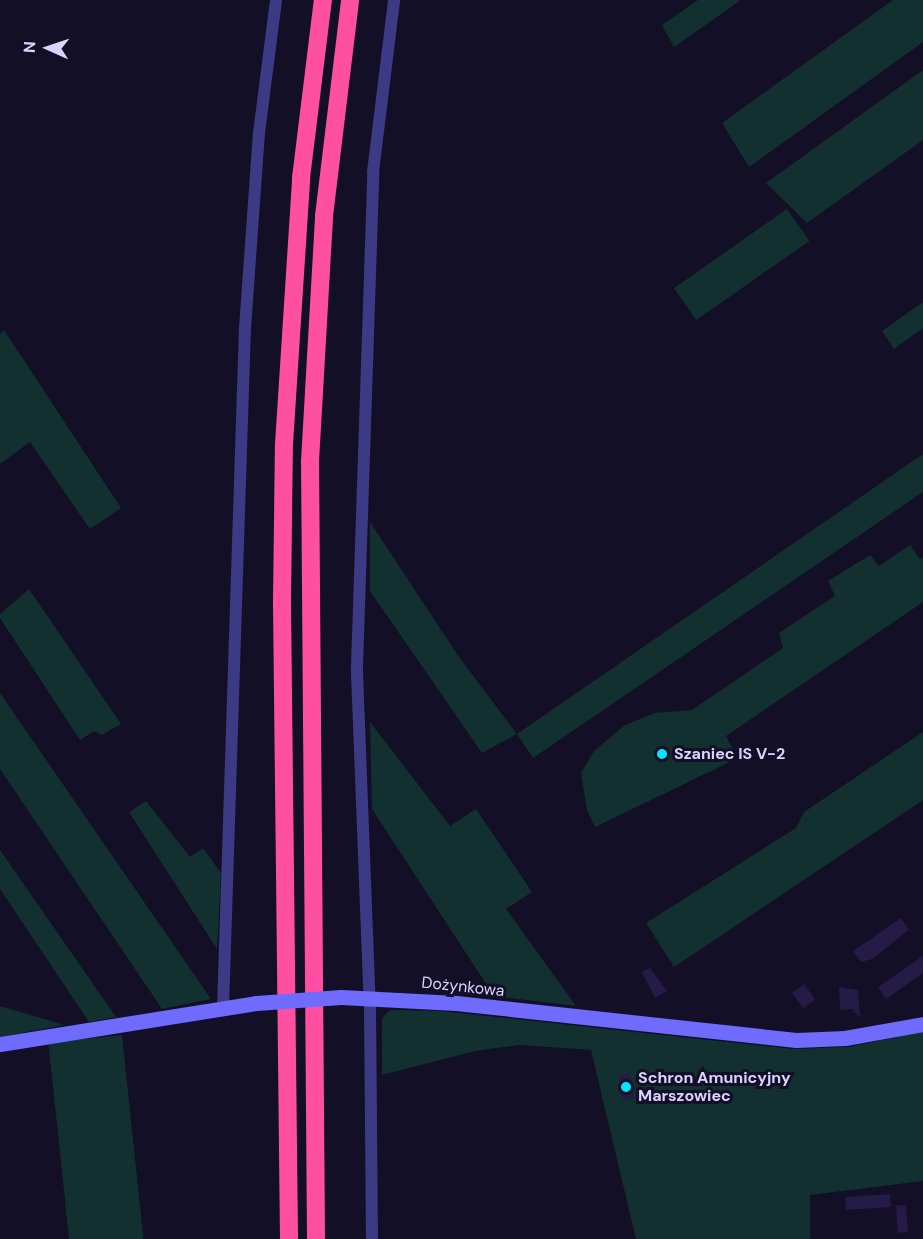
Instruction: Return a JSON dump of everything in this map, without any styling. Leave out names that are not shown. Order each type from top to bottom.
[{"type":"highway","points":[[289,1239],[284,454],[301,178],[323,0]]},
{"type":"highway","points":[[316,1239],[310,461],[324,216],[350,0]]},
{"type":"street","points":[[224,1008],[244,339],[259,133],[276,0]]},
{"type":"street","points":[[372,1239],[369,997],[357,666],[373,172],[394,0]]},
{"type":"street","name":"Dożynkowa","points":[[0,1044],[256,1003],[341,997],[369,997],[796,1040],[845,1038],[923,1024]]},
{"type":"green space","points":[[698,0],[741,0],[674,47],[662,25]]},
{"type":"green space","points":[[893,0],[923,0],[923,42],[749,167],[722,123]]},
{"type":"green space","points":[[923,70],[923,140],[807,223],[766,183]]},
{"type":"green space","points":[[787,209],[809,241],[696,320],[674,288]]},
{"type":"green space","points":[[923,302],[923,328],[894,349],[882,331]]},
{"type":"green space","points":[[4,330],[121,508],[90,529],[30,442],[0,464],[0,334]]},
{"type":"green space","points":[[923,454],[923,492],[533,758],[517,734]]},
{"type":"green space","points":[[370,522],[459,657],[517,734],[482,753],[370,591]]},
{"type":"green space","points":[[910,545],[920,559],[923,557],[923,602],[726,736],[738,758],[595,827],[587,810],[581,773],[594,751],[625,725],[655,713],[692,710],[783,648],[779,633],[835,596],[828,581],[870,555],[879,566]]},
{"type":"green space","points":[[29,589],[121,724],[102,735],[94,731],[80,740],[0,618],[0,614]]},
{"type":"green space","points":[[0,693],[211,999],[162,1009],[0,769]]},
{"type":"green space","points":[[370,722],[450,826],[476,809],[532,892],[506,909],[576,1006],[494,996],[372,809]]},
{"type":"green space","points":[[923,732],[923,800],[674,967],[646,923],[796,828],[804,812]]},
{"type":"green space","points":[[146,801],[190,857],[203,848],[221,873],[217,949],[129,812]]},
{"type":"green space","points":[[0,850],[116,1017],[89,1022],[0,889]]},
{"type":"green space","points":[[0,1006],[64,1025],[0,1037]]},
{"type":"green space","points":[[390,1010],[440,1011],[793,1049],[849,1047],[923,1032],[923,1181],[810,1195],[810,1239],[636,1239],[591,1050],[520,1045],[475,1051],[382,1075],[382,1018]]},
{"type":"green space","points":[[122,1035],[143,1239],[69,1239],[48,1043]]},
{"type":"building","points":[[901,918],[909,930],[872,959],[861,962],[853,951]]},
{"type":"building","points":[[923,956],[923,973],[886,999],[878,987]]},
{"type":"building","points":[[650,968],[667,991],[655,998],[642,972]]},
{"type":"building","points":[[804,984],[815,999],[803,1008],[792,993]]},
{"type":"building","points":[[839,987],[858,990],[860,1018],[852,1009],[840,1010]]},
{"type":"building","name":"Schron Amunicyjny Marszowiec","points":[[630,1073],[633,1099],[622,1100],[619,1074]]},
{"type":"building","points":[[890,1194],[891,1207],[846,1210],[845,1197]]},
{"type":"building","points":[[906,1205],[908,1232],[898,1233],[896,1206]]},
{"type":"place","name":"Szaniec IS V-2","points":[[662,754]]},
{"type":"place","name":"Schron Amunicyjny Marszowiec","points":[[626,1087]]}]
